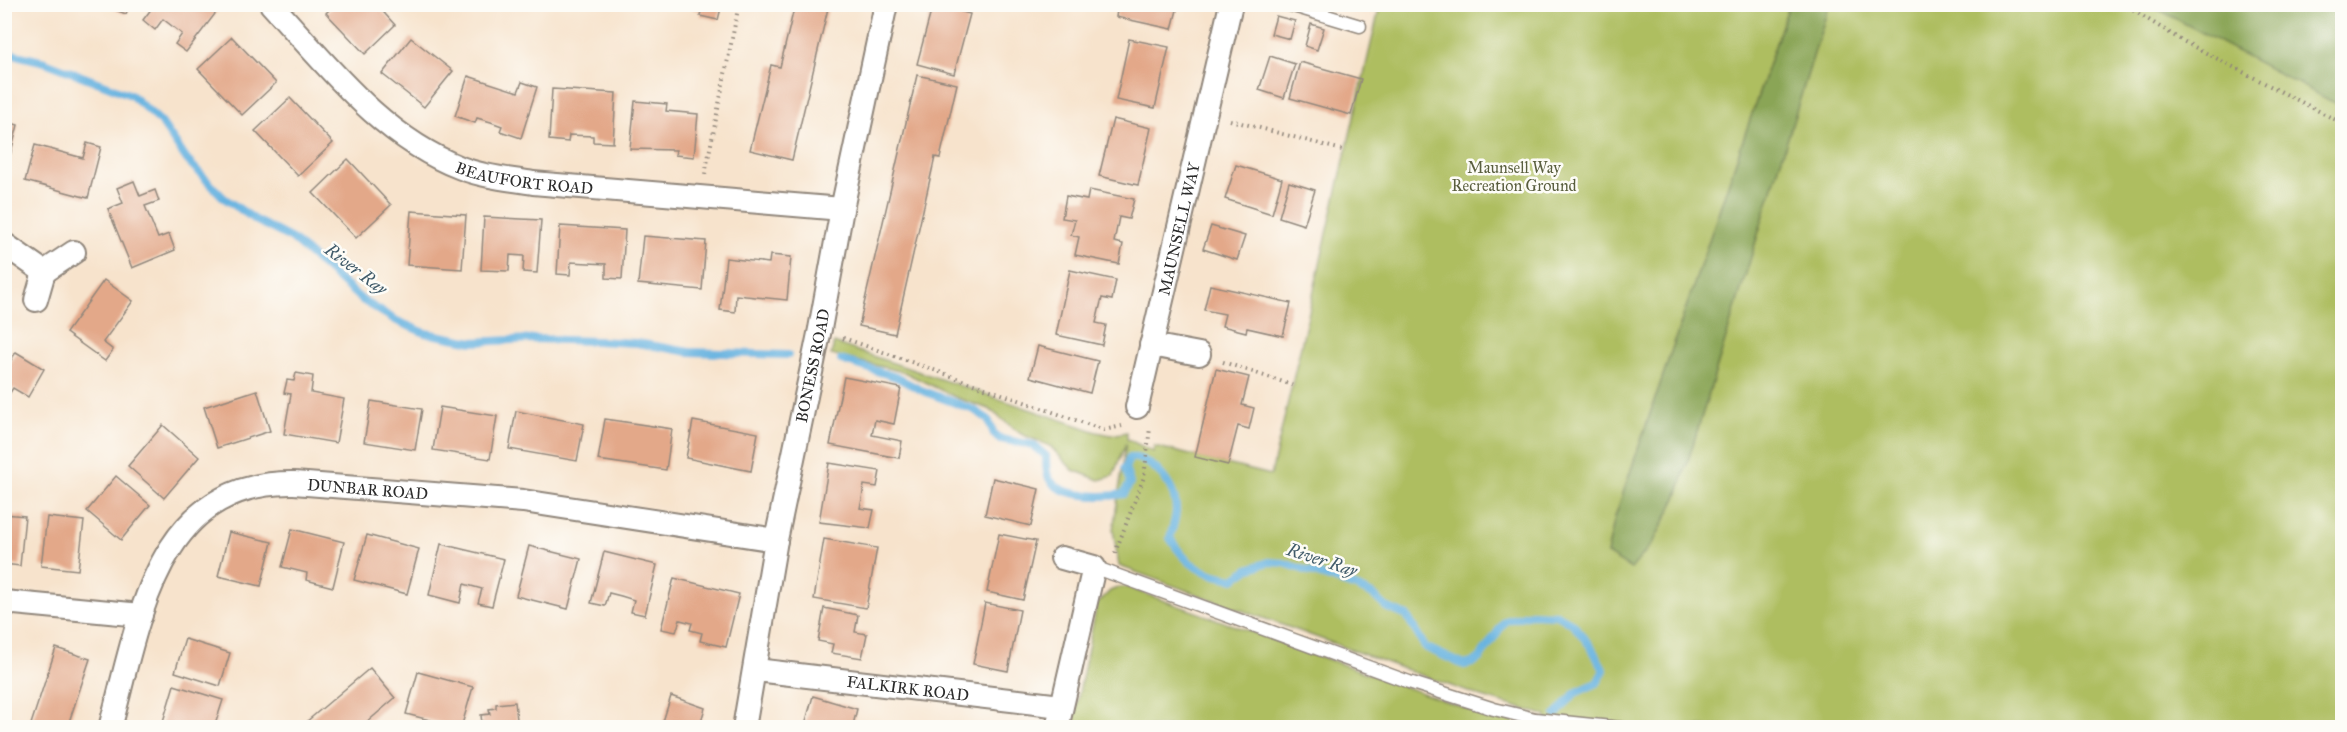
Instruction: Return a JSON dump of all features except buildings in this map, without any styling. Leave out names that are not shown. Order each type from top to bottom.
[{"type":"street","name":"BEAUFORT ROAD","points":[[271,4],[365,106],[402,136],[461,168],[491,177],[533,183],[842,209]]},
{"type":"street","name":"BONESS ROAD","points":[[744,728],[756,670],[776,540],[813,365],[842,209],[886,4]]},
{"type":"street","name":"MAUNSELL WAY","points":[[1137,408],[1232,4]]},
{"type":"street","points":[[4,244],[44,272]]},
{"type":"street","points":[[36,300],[44,272],[74,252]]},
{"type":"street","points":[[1152,345],[1199,354]]},
{"type":"street","name":"DUNBAR ROAD","points":[[110,728],[141,615],[170,546],[186,525],[227,495],[270,482],[523,501],[776,540]]},
{"type":"street","points":[[1062,558],[1101,568]]},
{"type":"street","name":"FALKIRK ROAD","points":[[756,670],[1059,717],[1101,568]]},
{"type":"street","points":[[4,602],[141,615]]},
{"type":"lane","points":[[1287,4],[1360,26]]},
{"type":"lane","points":[[1101,568],[1409,682],[1476,704],[1535,719],[1621,728]]},
{"type":"path","points":[[699,197],[712,146],[739,4]]},
{"type":"path","points":[[2123,4],[2181,40],[2343,123]]},
{"type":"path","points":[[1206,113],[1346,151]]},
{"type":"path","points":[[819,332],[1104,430],[1124,425],[1137,412],[1137,408]]},
{"type":"path","points":[[1199,354],[1292,386]]},
{"type":"path","points":[[1101,568],[1136,504],[1144,477],[1148,451]]},
{"type":"green space","name":"Maunsell Way Recreation Ground","points":[[1380,5],[1789,5],[1615,517],[1607,554],[1654,541],[1677,496],[1829,5],[2342,5],[2342,727],[1543,727],[1547,716],[1482,697],[1119,566],[1113,530],[1126,443],[1113,476],[1099,480],[1073,470],[1050,446],[1021,434],[989,409],[957,398],[904,372],[831,355],[834,343],[1097,432],[1111,435],[1127,432],[1127,439],[1154,452],[1154,446],[1271,475]]},
{"type":"green space","points":[[1789,5],[1829,5],[1677,496],[1654,541],[1631,569],[1607,554],[1615,517]]},
{"type":"green space","points":[[2150,5],[2342,5],[2342,107]]},
{"type":"green space","points":[[1126,587],[1470,710],[1515,722],[1514,727],[1072,727],[1097,604],[1110,591]]},
{"type":"waterway","name":"River Ray","points":[[4,52],[45,62],[131,95],[161,122],[187,160],[224,198],[257,221],[292,239],[362,300],[397,321],[425,333],[473,342],[533,339],[595,341],[637,343],[689,352],[788,355]]},
{"type":"waterway","name":"River Ray","points":[[841,360],[896,377],[923,391],[974,410],[988,419],[994,434],[1000,439],[1033,445],[1046,456],[1047,474],[1053,484],[1071,493],[1094,496],[1124,494],[1130,483],[1125,468],[1130,457],[1139,459],[1155,468],[1168,483],[1175,501],[1176,513],[1170,538],[1183,556],[1196,567],[1234,579],[1248,569],[1269,562],[1284,563],[1356,587],[1373,595],[1386,607],[1407,616],[1425,647],[1464,665],[1480,658],[1505,621],[1531,614],[1557,615],[1573,624],[1591,647],[1604,670],[1597,683],[1575,693],[1556,715]]}]
